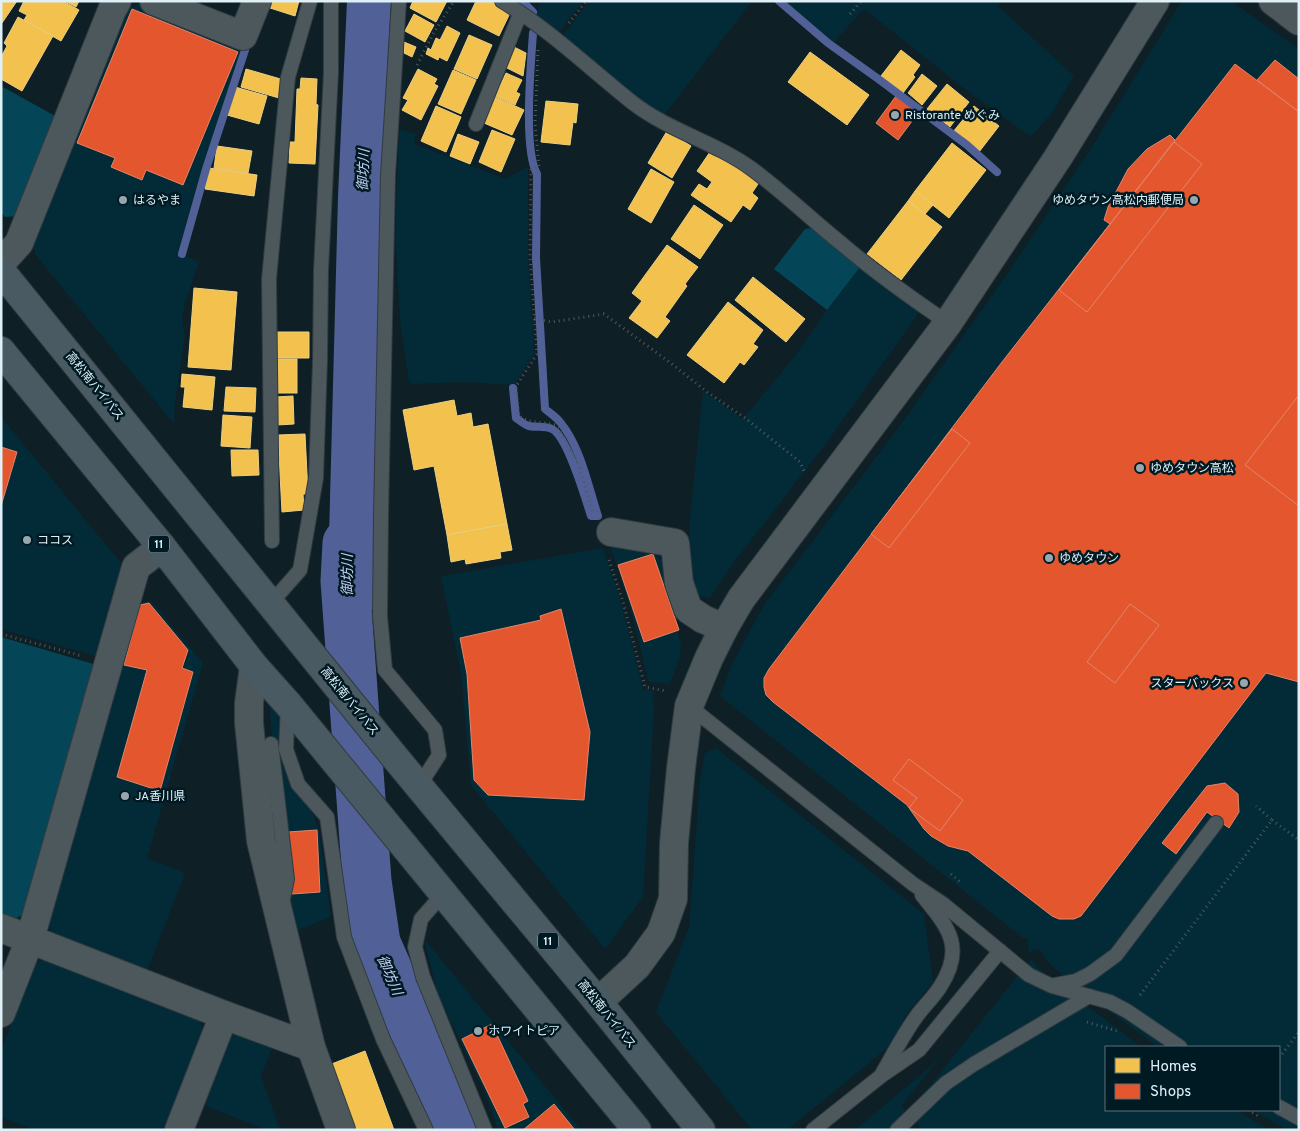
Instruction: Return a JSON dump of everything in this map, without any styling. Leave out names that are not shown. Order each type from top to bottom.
[{"type":"highway","name":"高松南バイパス","points":[[1,270],[393,755],[598,1002],[701,1130]]},
{"type":"highway","name":"11","points":[[1,352],[162,547],[254,666],[288,704],[637,1130]]},
{"type":"street","points":[[1,263],[19,243],[117,1]]},
{"type":"street","points":[[154,1],[243,36],[257,1]]},
{"type":"street","points":[[598,1002],[637,966],[662,933],[673,899],[674,843],[689,706],[724,628],[742,599],[948,323],[1057,159],[1155,1]]},
{"type":"street","points":[[1272,1],[1299,21]]},
{"type":"street","points":[[604,534],[675,543],[679,583],[688,610],[724,628]]},
{"type":"street","points":[[1,1014],[30,939],[136,567],[162,547]]},
{"type":"street","points":[[254,666],[249,703],[251,756],[261,841],[311,1047],[341,1130]]},
{"type":"street","points":[[1,928],[311,1047]]},
{"type":"street","points":[[179,1130],[224,1015]]},
{"type":"lane","points":[[272,541],[269,279],[288,77],[310,1]]},
{"type":"lane","points":[[271,602],[300,570],[316,478],[321,270],[331,72],[331,1]]},
{"type":"lane","points":[[398,1],[388,174],[380,616],[385,670],[435,730],[439,755],[419,786]]},
{"type":"lane","points":[[502,1],[557,40],[650,115],[674,129],[733,156],[754,170],[893,285],[948,323]]},
{"type":"lane","points":[[476,124],[520,14]]},
{"type":"lane","points":[[288,704],[286,749],[298,784],[327,817],[344,937],[383,1039],[426,1130]]},
{"type":"lane","points":[[689,706],[913,884],[944,904],[1029,975],[1052,986],[1110,1002],[1127,1011],[1179,1046]]},
{"type":"lane","points":[[271,744],[287,879],[279,917]]},
{"type":"lane","points":[[1052,986],[1076,981],[1090,974],[1116,955],[1216,823]]},
{"type":"lane","points":[[880,1076],[915,1018],[940,987],[950,967],[952,943],[946,925],[913,884]]},
{"type":"lane","points":[[443,894],[421,919],[415,947],[423,978],[485,1130]]},
{"type":"lane","points":[[813,1130],[880,1076],[919,1050],[1000,951]]},
{"type":"lane","points":[[897,1130],[946,1083],[974,1064],[1089,996]]},
{"type":"lane","points":[[1280,1108],[1299,1118]]},
{"type":"path","points":[[393,96],[400,92],[407,82],[433,34],[454,1]]},
{"type":"path","points":[[557,40],[586,1]]},
{"type":"path","points":[[850,14],[861,1]]},
{"type":"path","points":[[539,28],[535,123],[539,167],[531,170],[530,257],[537,354],[516,386],[520,416],[529,422],[556,424],[576,461],[604,534],[645,687],[664,690],[689,706]]},
{"type":"path","points":[[534,319],[552,322],[604,314],[707,392],[745,418],[800,462],[815,502]]},
{"type":"path","points":[[1,634],[109,664]]},
{"type":"path","points":[[1256,806],[1299,840]]},
{"type":"path","points":[[1127,1011],[1272,820]]},
{"type":"path","points":[[951,874],[960,882]]},
{"type":"path","points":[[1280,1057],[1299,1032]]},
{"type":"shaded area","points":[[540,1],[583,1],[558,34],[535,19]]},
{"type":"shaded area","points":[[589,1],[752,1],[664,115],[637,99],[562,37]]},
{"type":"shaded area","points":[[782,1],[1002,1],[998,6],[1074,76],[1051,114],[1031,137],[966,90],[864,9],[832,44]]},
{"type":"shaded area","name":"ゆめタウン","points":[[1182,1],[1231,1],[1299,49],[1299,1130],[1288,1130],[1254,1111],[1280,1111],[1280,1046],[1157,1046],[1069,981],[1048,962],[1039,949],[1036,951],[1035,948],[1029,955],[1027,938],[1023,938],[720,696],[732,664],[764,605],[896,431],[1003,280],[1093,145]]},
{"type":"shaded area","name":"はるやま","points":[[138,4],[245,47],[206,162],[180,253],[199,262],[185,303],[182,319],[185,336],[175,402],[174,424],[35,254],[33,242],[126,9]]},
{"type":"shaded area","points":[[1,86],[57,117],[17,216],[5,217],[1,212]]},
{"type":"shaded area","points":[[399,129],[416,134],[414,144],[506,179],[528,166],[528,258],[534,354],[514,385],[462,382],[412,384],[409,382],[400,320],[396,247]]},
{"type":"shaded area","points":[[812,228],[860,267],[827,310],[774,269],[805,229]]},
{"type":"shaded area","points":[[860,267],[920,311],[828,441],[734,562],[710,598],[697,596],[694,586],[689,529],[703,391],[743,419],[795,356]]},
{"type":"shaded area","points":[[1,417],[120,562],[123,574],[99,657],[1,629]]},
{"type":"shaded area","points":[[610,545],[653,552],[666,564],[668,589],[681,645],[680,657],[670,684],[649,682],[629,603]]},
{"type":"shaded area","points":[[603,548],[621,602],[643,689],[653,691],[654,710],[643,897],[605,949],[471,785],[461,673],[441,576]]},
{"type":"shaded area","name":"JA香川県","points":[[151,601],[203,663],[147,858],[185,873],[147,971],[53,935],[48,924],[140,603]]},
{"type":"shaded area","points":[[1,637],[97,665],[25,914],[14,919],[1,915]]},
{"type":"shaded area","points":[[268,686],[319,831],[331,917],[293,932],[282,881]]},
{"type":"shaded area","points":[[716,748],[924,914],[933,982],[907,1013],[891,1045],[787,1130],[752,1130],[656,1012],[689,927],[700,780],[705,753]]},
{"type":"shaded area","name":"ホワイトピア","points":[[426,941],[581,1130],[498,1130],[485,1093],[438,995]]},
{"type":"shaded area","points":[[46,959],[198,1017],[203,1029],[164,1130],[35,1130],[1,1117],[1,1051],[35,963]]},
{"type":"shaded area","points":[[1031,959],[1040,970],[1140,1046],[1105,1046],[1105,1111],[1238,1111],[1269,1130],[920,1130],[913,1107]]},
{"type":"shaded area","points":[[237,1031],[273,1046],[261,1076],[280,1130],[267,1130],[200,1104],[227,1036]]},
{"type":"shaded area","points":[[948,1047],[902,1105],[912,1130],[855,1130],[929,1068]]},
{"type":"water","points":[[347,1],[391,1],[383,148],[375,610],[330,608],[329,537],[338,196]]},
{"type":"building: Homes","points":[[1,1],[17,1],[2,23],[1,23]]},
{"type":"building: Homes","points":[[24,1],[63,1],[79,10],[61,41],[24,20],[27,15],[19,11]]},
{"type":"building: Homes","points":[[65,1],[79,1],[76,7]]},
{"type":"building: Homes","points":[[268,1],[299,1],[295,16],[267,7]]},
{"type":"building: Homes","points":[[413,1],[447,1],[436,22],[410,8]]},
{"type":"building: Homes","points":[[476,1],[490,1],[511,11],[499,36],[467,20]]},
{"type":"building: Homes","points":[[414,14],[434,25],[425,42],[405,31]]},
{"type":"building: Homes","points":[[18,17],[53,36],[22,91],[1,79],[1,57],[7,46],[4,43]]},
{"type":"building: Homes","points":[[447,26],[460,33],[447,61],[439,57],[438,60],[426,54],[428,48],[431,50],[436,38],[440,40]]},
{"type":"building: Homes","points":[[469,35],[492,45],[477,79],[454,69]]},
{"type":"building: Homes","points":[[404,42],[416,47],[412,57],[404,53]]},
{"type":"building: Homes","points":[[514,47],[526,53],[523,76],[505,67]]},
{"type":"building: Homes","points":[[901,50],[920,65],[913,75],[915,77],[903,93],[881,76]]},
{"type":"building: Homes","points":[[810,52],[869,95],[847,125],[788,82]]},
{"type":"building: Homes","points":[[246,69],[284,80],[279,98],[241,87]]},
{"type":"building: Homes","points":[[418,69],[437,79],[434,84],[438,86],[421,120],[402,110],[408,100],[403,98]]},
{"type":"building: Homes","points":[[453,70],[476,80],[461,114],[438,104]]},
{"type":"building: Homes","points":[[506,73],[522,80],[516,92],[520,94],[515,105],[495,96]]},
{"type":"building: Homes","points":[[922,74],[937,86],[922,105],[908,93]]},
{"type":"building: Homes","points":[[301,78],[317,79],[316,104],[318,105],[315,164],[289,163],[290,142],[295,142],[297,89],[300,89]]},
{"type":"building: Homes","points":[[947,84],[969,102],[950,127],[927,109]]},
{"type":"building: Homes","points":[[235,87],[267,96],[259,124],[227,115]]},
{"type":"building: Homes","points":[[495,97],[524,110],[512,135],[484,123]]},
{"type":"building: Homes","points":[[546,101],[578,104],[576,123],[573,122],[570,145],[541,142]]},
{"type":"building: Homes","points":[[436,106],[461,117],[446,152],[421,141]]},
{"type":"building: Homes","points":[[974,106],[999,126],[979,152],[953,132]]},
{"type":"building: Homes","points":[[492,130],[515,139],[501,172],[479,162]]},
{"type":"building: Homes","points":[[667,131],[691,146],[672,178],[648,163]]},
{"type":"building: Homes","points":[[458,134],[479,142],[470,164],[450,156]]},
{"type":"building: Homes","points":[[952,143],[986,170],[949,218],[915,191]]},
{"type":"building: Homes","points":[[217,146],[252,151],[248,173],[214,168]]},
{"type":"building: Homes","points":[[712,149],[764,175],[752,193],[758,198],[750,210],[743,205],[731,222],[691,195],[699,184],[707,189],[712,182],[697,171]]},
{"type":"building: Homes","points":[[209,168],[257,175],[254,196],[205,189]]},
{"type":"building: Homes","points":[[651,169],[674,182],[651,223],[628,209]]},
{"type":"building: Homes","points":[[915,191],[933,205],[925,214],[908,201]]},
{"type":"building: Homes","points":[[908,201],[942,227],[901,280],[867,254]]},
{"type":"building: Homes","points":[[694,205],[723,225],[700,259],[671,239]]},
{"type":"building: Homes","points":[[667,245],[698,267],[665,317],[670,321],[657,338],[629,318],[642,301],[632,293]]},
{"type":"building: Homes","points":[[753,277],[805,319],[786,342],[735,300]]},
{"type":"building: Homes","points":[[194,288],[237,292],[231,370],[188,367]]},
{"type":"building: Homes","points":[[728,302],[763,330],[753,344],[758,347],[744,365],[740,362],[724,383],[687,355]]},
{"type":"building: Homes","points":[[275,332],[309,332],[309,358],[274,358]]},
{"type":"building: Homes","points":[[276,359],[297,359],[297,393],[276,393]]},
{"type":"building: Homes","points":[[182,374],[215,377],[212,410],[183,407],[185,387],[181,387]]},
{"type":"building: Homes","points":[[226,387],[256,388],[255,412],[224,411]]},
{"type":"building: Homes","points":[[293,396],[294,424],[277,425],[275,397]]},
{"type":"building: Homes","points":[[454,400],[457,416],[471,413],[473,427],[488,424],[507,524],[447,535],[434,466],[414,470],[403,410]]},
{"type":"building: Homes","points":[[223,415],[252,417],[250,448],[221,446]]},
{"type":"building: Homes","points":[[305,434],[308,494],[303,494],[304,510],[282,512],[278,435]]},
{"type":"building: Homes","points":[[231,450],[258,450],[259,475],[232,476]]},
{"type":"building: Homes","points":[[507,524],[512,550],[500,552],[501,558],[466,564],[465,559],[451,562],[447,535]]},
{"type":"building: Homes","points":[[365,1051],[394,1130],[353,1130],[329,1065]]},
{"type":"building: Shops","points":[[132,9],[238,52],[183,185],[146,170],[142,180],[111,167],[115,158],[77,143]]},
{"type":"building: Shops","points":[[1275,60],[1299,79],[1299,112],[1257,80]]},
{"type":"building: Shops","name":"ゆめタウン","points":[[1235,64],[1299,112],[1299,682],[1266,673],[1081,916],[1074,919],[1059,919],[1052,916],[968,851],[948,846],[931,836],[907,805],[773,702],[766,695],[764,678],[1002,362]]},
{"type":"building: Shops","points":[[896,96],[918,113],[898,140],[876,123]]},
{"type":"building: Shops","points":[[1170,135],[1175,140],[1110,224],[1104,220],[1108,207],[1128,169],[1147,149]]},
{"type":"building: Shops","points":[[1174,142],[1202,164],[1087,312],[1059,290]]},
{"type":"building: Shops","points":[[1299,395],[1299,506],[1245,465]]},
{"type":"building: Shops","points":[[952,429],[970,443],[889,548],[871,534]]},
{"type":"building: Shops","points":[[1,447],[17,452],[1,506]]},
{"type":"building: Shops","points":[[653,554],[679,630],[644,642],[618,565]]},
{"type":"building: Shops","points":[[149,603],[188,650],[182,668],[193,672],[160,791],[117,777],[147,670],[124,665],[140,605]]},
{"type":"building: Shops","points":[[1130,604],[1159,625],[1115,683],[1087,662]]},
{"type":"building: Shops","points":[[561,609],[590,732],[584,800],[488,795],[474,780],[467,674],[460,638],[541,620],[540,616]]},
{"type":"building: Shops","points":[[909,759],[963,800],[940,831],[909,808],[917,798],[893,780]]},
{"type":"building: Shops","points":[[1225,783],[1238,794],[1239,812],[1229,828],[1207,812],[1176,854],[1162,843],[1207,786]]},
{"type":"building: Shops","points":[[317,830],[320,892],[292,894],[288,832]]},
{"type":"building: Shops","points":[[492,1024],[528,1101],[523,1104],[529,1117],[505,1128],[462,1039]]},
{"type":"building: Shops","points":[[554,1104],[575,1130],[523,1130]]},
{"type":"waterway","points":[[522,1],[533,12]]},
{"type":"waterway","points":[[779,1],[828,43],[967,145],[997,172]]},
{"type":"waterway","points":[[513,388],[516,418],[532,427],[549,428],[558,434],[570,455],[591,516],[598,516],[579,455],[560,422],[545,409],[536,258],[537,174],[530,146],[529,126],[533,33]]},
{"type":"waterway","points":[[182,254],[206,169],[246,47]]},
{"type":"waterway","name":"御坊川","points":[[347,543],[345,581],[367,881],[376,943],[458,1130]]},
{"type":"place","name":"Ristorante めぐみ","points":[[895,115]]},
{"type":"place","name":"はるやま","points":[[123,200]]},
{"type":"place","name":"ゆめタウン高松内郵便局","points":[[1194,200]]},
{"type":"place","name":"ゆめタウン高松","points":[[1140,468]]},
{"type":"place","name":"ココス","points":[[27,540]]},
{"type":"place","name":"ゆめタウン","points":[[1049,558]]},
{"type":"place","name":"スターバックス","points":[[1244,683]]},
{"type":"place","name":"JA香川県","points":[[125,796]]},
{"type":"place","name":"ホワイトピア","points":[[478,1031]]}]
